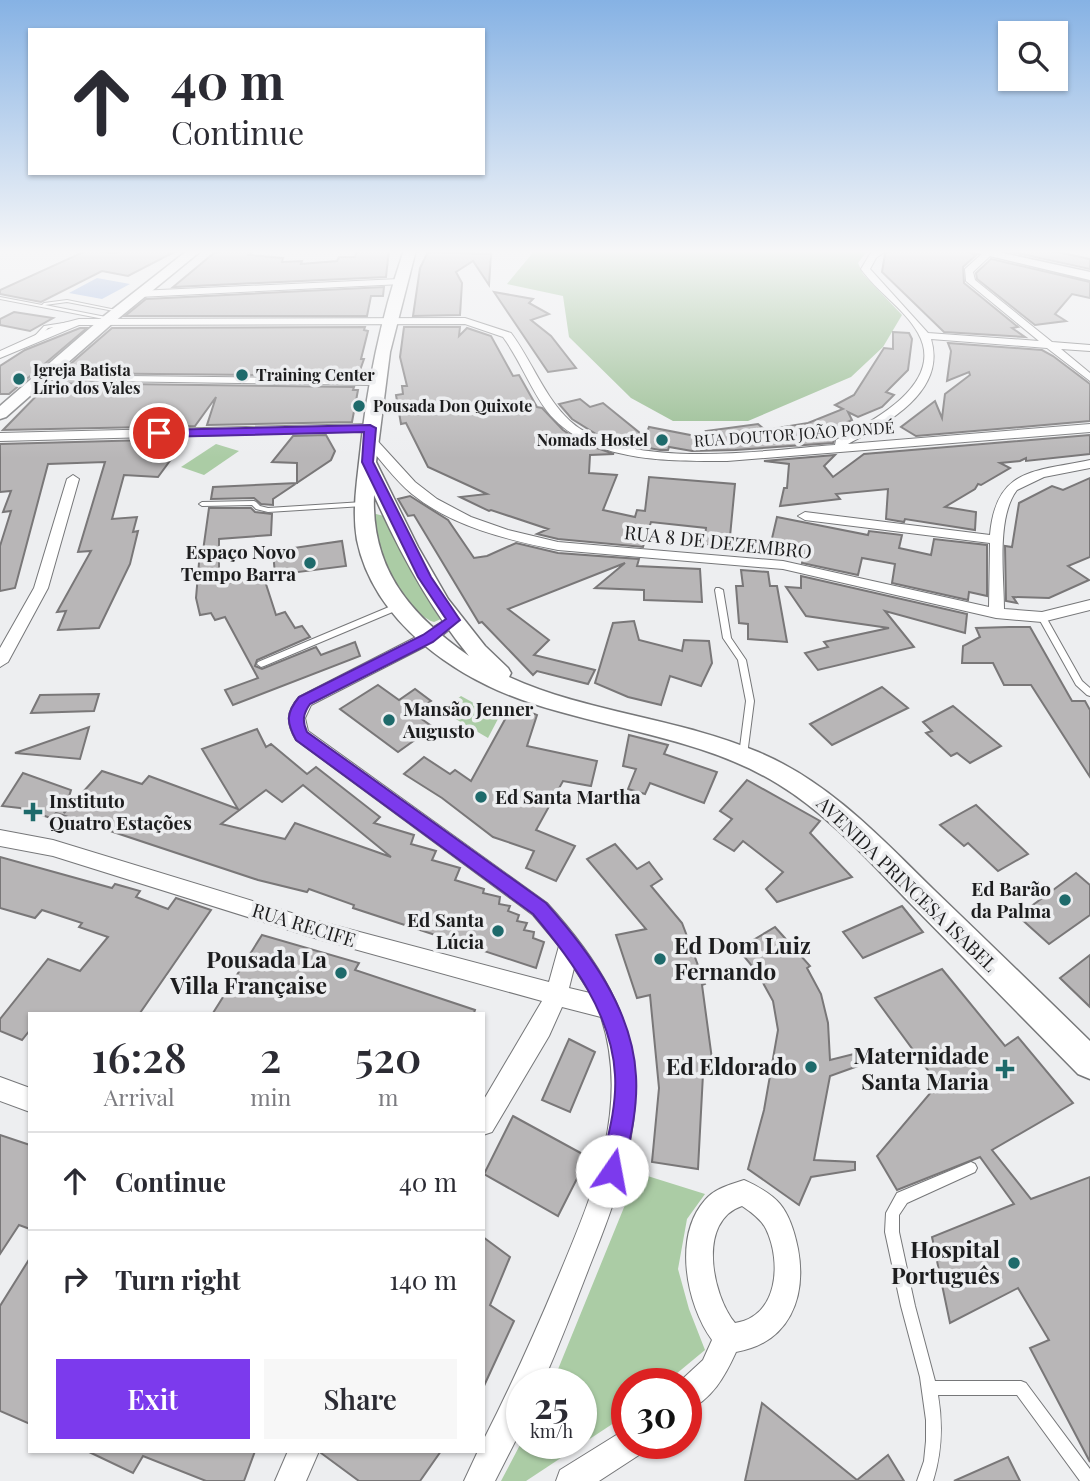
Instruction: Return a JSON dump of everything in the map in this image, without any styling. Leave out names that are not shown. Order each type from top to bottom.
[{"type":"main road","points":[[0,414],[109,319]]},
{"type":"main road","name":"AVENIDA PRINCESA ISABEL","points":[[388,322],[376,382],[363,510],[370,552],[379,572],[428,638],[472,670],[498,683],[538,698],[743,755],[778,772],[813,794],[850,825],[1090,1063]]},
{"type":"main road","name":"AVENIDA PRINCESA ISABEL","points":[[367,462],[425,577],[467,643],[505,677],[538,698]]},
{"type":"main road","points":[[363,510],[391,512]]},
{"type":"street","name":"RUA DOUTOR JOÃO PONDÉ","points":[[0,355],[75,323],[102,319]]},
{"type":"street","name":"RUA DOUTOR JOÃO PONDÉ","points":[[187,319],[465,321],[495,329],[513,342],[544,397],[564,422],[601,442],[627,451],[680,457],[727,457],[1090,428]]},
{"type":"street","points":[[831,447],[886,420],[916,392],[928,363],[929,350],[926,336],[913,319]]},
{"type":"street","points":[[1017,319],[1090,378]]},
{"type":"street","points":[[926,336],[1090,348]]},
{"type":"street","points":[[41,379],[376,382]]},
{"type":"street","points":[[0,437],[370,434]]},
{"type":"street","name":"RUA 8 DE DEZEMBRO","points":[[370,434],[418,491],[469,519],[527,540],[558,546],[783,565],[996,613],[1042,617],[1090,605]]},
{"type":"street","points":[[996,613],[998,540],[1003,497],[1010,488],[1033,477],[1090,464]]},
{"type":"street","points":[[0,662],[41,588],[73,479]]},
{"type":"street","points":[[805,516],[998,540]]},
{"type":"street","points":[[453,620],[428,638],[305,701],[298,710],[295,723],[302,736],[540,909],[570,944],[608,1009],[618,1035],[626,1075],[624,1116],[612,1171],[534,1368]]},
{"type":"street","name":"RUA RECIFE","points":[[0,838],[53,848],[318,930],[608,1009]]},
{"type":"street","points":[[485,1120],[541,1028],[556,996],[570,944]]},
{"type":"street","points":[[0,1089],[28,1099]]},
{"type":"street","points":[[744,1193],[760,1201],[776,1221],[786,1249],[786,1282],[780,1310],[766,1326],[745,1338],[728,1338],[713,1318],[704,1291],[700,1261],[702,1233],[713,1208],[729,1195],[744,1193]]},
{"type":"street","points":[[702,1381],[713,1370],[728,1338]]},
{"type":"street","points":[[479,1481],[506,1427]]},
{"type":"street","points":[[290,1481],[303,1453]]},
{"type":"street","points":[[571,1481],[611,1455]]},
{"type":"lane","points":[[202,504],[245,502],[268,510],[363,510]]},
{"type":"lane","points":[[719,590],[727,638],[742,660],[750,701],[743,755]]},
{"type":"lane","points":[[261,664],[401,605]]},
{"type":"lane","points":[[1042,617],[1079,683],[1090,693]]},
{"type":"lane","points":[[925,1481],[931,1467],[934,1429],[929,1388],[892,1231],[893,1213],[902,1198],[971,1168]]},
{"type":"lane","points":[[929,1388],[1021,1388],[1089,1481]]},
{"type":"green space","points":[[566,319],[900,319],[883,347],[851,377],[748,421],[673,421],[631,398],[569,337]]},
{"type":"green space","points":[[216,444],[239,451],[204,475],[181,467]]},
{"type":"green space","points":[[376,514],[384,516],[441,619],[434,622],[420,614],[388,573],[379,554],[370,518]]},
{"type":"green space","points":[[461,696],[499,717],[488,738],[442,711]]},
{"type":"green space","points":[[638,1173],[705,1194],[687,1219],[678,1269],[689,1309],[705,1350],[683,1368],[611,1368],[611,1425],[597,1434],[597,1368],[559,1368]]},
{"type":"green space","points":[[513,1459],[559,1459],[526,1481],[501,1481]]},
{"type":"building","points":[[0,319],[51,319],[30,331],[0,325]]},
{"type":"building","points":[[512,319],[534,319],[531,320],[551,336],[576,368],[548,372]]},
{"type":"building","points":[[931,319],[1008,319],[1018,327],[1012,328],[1025,337],[944,332]]},
{"type":"building","points":[[1028,319],[1066,321],[1035,325]]},
{"type":"building","points":[[365,327],[364,330],[368,331],[361,359],[364,359],[358,376],[60,373],[112,328]]},
{"type":"building","points":[[404,327],[460,327],[459,336],[467,328],[491,336],[513,376],[519,375],[537,407],[542,408],[563,430],[583,443],[614,454],[590,455],[589,473],[617,475],[603,510],[635,517],[637,510],[645,511],[649,477],[735,484],[729,547],[704,545],[706,528],[651,522],[643,547],[558,539],[537,534],[548,529],[489,511],[460,497],[487,494],[428,467],[406,423],[401,424],[396,395],[403,394],[402,386],[407,386],[400,357]]},
{"type":"building","points":[[80,328],[87,328],[9,394],[0,394],[0,366],[25,350]]},
{"type":"building","points":[[893,332],[909,333],[912,339],[908,370],[886,392],[894,395],[882,407],[858,417],[848,412],[852,420],[825,432],[835,438],[833,443],[735,450],[692,451],[669,447],[668,450],[660,450],[626,444],[596,434],[572,419],[559,404],[580,399],[590,407],[603,403],[645,437],[649,427],[711,439],[706,431],[758,424],[765,430],[808,423],[843,409],[835,405],[854,395],[884,348],[893,349]]},
{"type":"building","points":[[948,343],[1042,350],[1053,356],[1090,384],[1090,421],[916,436],[901,427],[935,401],[942,418],[945,394],[970,375],[969,372],[947,381],[951,351]]},
{"type":"building","points":[[49,383],[354,387],[353,390],[358,390],[352,422],[207,425],[216,397],[195,426],[3,430]]},
{"type":"building","points":[[326,435],[335,451],[331,460],[297,483],[297,463],[272,462],[293,436]]},
{"type":"building","points":[[1090,435],[1090,454],[1026,461],[1026,458],[1000,463],[1010,468],[981,485],[978,484],[975,489],[945,507],[976,512],[975,530],[905,519],[904,522],[886,519],[888,489],[836,494],[840,499],[780,506],[784,488],[787,488],[789,464],[764,461],[835,455],[824,466],[833,477],[864,454]]},
{"type":"building","points":[[186,439],[158,477],[124,475],[112,519],[137,517],[133,532],[138,531],[130,564],[99,628],[58,630],[66,611],[57,612],[91,551],[78,552],[105,462],[48,464],[15,588],[0,591],[0,546],[11,511],[3,512],[11,491],[0,492],[0,444]]},
{"type":"building","points":[[1090,478],[1090,557],[1068,566],[1089,580],[1049,598],[1013,597],[1017,603],[1006,601],[1005,546],[1012,547],[1019,503],[1052,486],[1063,490]]},
{"type":"building","points":[[297,483],[273,499],[273,505],[261,504],[254,498],[211,499],[213,487]]},
{"type":"building","points":[[410,496],[448,520],[474,558],[487,556],[516,543],[558,553],[639,559],[637,566],[700,569],[702,602],[644,600],[644,590],[595,588],[625,563],[508,609],[549,640],[534,655],[595,670],[588,684],[537,671],[533,675],[482,622],[479,623],[414,515],[408,516],[398,499]]},
{"type":"building","points":[[209,508],[251,508],[255,512],[272,514],[271,535],[219,539],[219,585],[263,575],[276,615],[285,612],[295,628],[302,626],[310,637],[257,660],[255,666],[262,669],[316,647],[321,655],[355,642],[360,656],[233,705],[225,690],[258,678],[225,617],[215,620],[211,613],[200,615],[196,598],[200,551],[203,551]]},
{"type":"building","points":[[777,517],[868,535],[869,531],[902,535],[899,548],[931,555],[934,539],[987,545],[987,596],[969,592],[968,600],[892,583],[895,564],[862,558],[858,575],[802,563],[804,554],[770,547]]},
{"type":"building","points":[[342,541],[346,566],[275,575],[273,551]]},
{"type":"building","points":[[741,570],[768,572],[770,586],[777,586],[787,642],[748,639],[748,624],[739,623],[736,586],[743,586]]},
{"type":"building","points":[[801,576],[967,614],[965,633],[885,611],[914,647],[818,670],[805,653],[828,647],[824,642],[889,628],[806,616],[786,587],[801,588]]},
{"type":"building","points":[[634,621],[639,640],[682,651],[684,640],[709,641],[712,663],[701,686],[670,676],[661,705],[628,697],[595,683],[613,623]]},
{"type":"building","points":[[1030,627],[1072,701],[1085,701],[1090,710],[1090,777],[1031,685],[1004,685],[993,663],[962,663],[963,646],[980,637],[976,628]]},
{"type":"building","name":"Mansão Jenner Augusto","points":[[378,685],[399,700],[415,689],[431,701],[413,713],[433,727],[398,752],[340,709]]},
{"type":"building","points":[[882,687],[908,708],[832,745],[810,724]]},
{"type":"building","points":[[99,694],[94,711],[31,713],[40,695]]},
{"type":"building","points":[[513,705],[537,715],[527,746],[597,761],[591,786],[563,781],[536,830],[575,846],[556,881],[526,868],[534,851],[493,837],[442,798],[404,774],[424,757],[450,774],[455,770],[471,781]]},
{"type":"building","points":[[953,706],[1001,746],[970,763],[957,753],[951,756],[926,733],[932,731],[923,722]]},
{"type":"building","points":[[89,727],[80,759],[15,753]]},
{"type":"building","points":[[257,729],[266,747],[271,744],[307,774],[316,767],[380,817],[374,823],[414,835],[411,844],[436,851],[432,860],[460,868],[455,880],[484,889],[483,893],[500,897],[499,904],[510,906],[508,911],[519,915],[517,921],[527,923],[524,930],[534,932],[533,938],[544,942],[536,968],[353,908],[354,905],[309,889],[307,892],[258,880],[56,813],[51,818],[20,808],[2,806],[23,773],[71,790],[64,813],[102,771],[142,784],[149,776],[238,809],[202,749]],"holes":[[[303,785],[391,857],[295,823],[285,839],[221,824],[266,790],[282,802]]]},
{"type":"building","points":[[629,735],[668,745],[664,754],[717,772],[704,803],[650,783],[645,794],[628,789],[636,769],[623,766]]},
{"type":"building","points":[[747,780],[820,821],[810,833],[852,877],[777,902],[766,889],[783,872],[743,841],[734,851],[714,839],[732,819],[720,811]]},
{"type":"building","points":[[976,805],[1028,854],[998,871],[968,843],[964,846],[940,825]]},
{"type":"building","points":[[615,844],[637,869],[649,862],[662,879],[651,886],[682,923],[705,984],[702,985],[714,1074],[703,1074],[698,1169],[652,1162],[659,1088],[650,995],[637,998],[616,935],[646,929],[587,859]]},
{"type":"building","points":[[0,857],[112,888],[115,884],[140,891],[136,897],[168,909],[176,898],[211,910],[141,1012],[28,1012],[28,1032],[22,1040],[0,1031],[0,1019],[48,959],[80,971],[108,937],[79,927],[82,923],[42,910],[35,918],[0,908]]},
{"type":"building","name":"Ed Barão da Palma","points":[[1076,873],[1090,885],[1090,915],[1049,944],[1018,916]]},
{"type":"building","points":[[902,906],[923,932],[863,958],[843,932]]},
{"type":"building","name":"Ed Eldorado","points":[[775,927],[810,966],[807,968],[821,994],[828,1023],[830,1060],[866,1051],[869,1062],[830,1076],[814,1160],[855,1162],[855,1170],[811,1177],[799,1205],[748,1169],[764,1110],[778,1030],[773,1001],[757,972],[738,949]]},
{"type":"building","points":[[262,935],[359,963],[355,970],[475,1010],[474,1012],[214,1012]]},
{"type":"building","points":[[1090,955],[1090,1007],[1060,978]]},
{"type":"building","name":"Hospital Português","points":[[942,969],[1005,1046],[1018,1037],[1073,1103],[992,1150],[1031,1199],[1090,1177],[1090,1462],[1030,1348],[1049,1340],[1018,1288],[950,1323],[932,1237],[1014,1204],[980,1157],[897,1190],[877,1156],[938,1084],[875,998]]},
{"type":"building","points":[[569,1039],[595,1052],[570,1112],[542,1100]]},
{"type":"building","points":[[513,1116],[588,1157],[558,1216],[485,1175]]},
{"type":"building","points":[[0,1135],[28,1144],[28,1228],[19,1225],[0,1254]]},
{"type":"building","points":[[485,1238],[510,1257],[490,1305],[514,1321],[485,1384]]},
{"type":"building","points":[[28,1261],[28,1423],[0,1411],[0,1306]]},
{"type":"building","points":[[762,1403],[857,1480],[888,1455],[904,1481],[745,1481]]},
{"type":"building","points":[[91,1453],[254,1453],[244,1481],[206,1481],[143,1456],[133,1473]]},
{"type":"building","points":[[321,1453],[440,1453],[420,1481],[359,1481]]},
{"type":"building","points":[[1008,1457],[1020,1481],[954,1481]]},
{"type":"place","name":"Training Center","points":[[242,375]]},
{"type":"place","name":"Igreja Batista Lírio dos Vales","points":[[19,379]]},
{"type":"place","name":"Pousada Don Quixote","points":[[359,406]]},
{"type":"place","name":"Nomads Hostel","points":[[662,440]]},
{"type":"place","name":"Espaço Novo Tempo Barra","points":[[310,563]]},
{"type":"place","name":"Mansão Jenner Augusto","points":[[389,720]]},
{"type":"place","name":"Ed Santa Martha","points":[[481,797]]},
{"type":"place","name":"Instituto Quatro Estações","points":[[33,812]]},
{"type":"place","name":"Ed Barão da Palma","points":[[1065,900]]},
{"type":"place","name":"Ed Santa Lúcia","points":[[498,931]]},
{"type":"place","name":"Ed Dom Luiz Fernando","points":[[660,959]]},
{"type":"place","name":"Pousada La Villa Française","points":[[341,973]]},
{"type":"place","name":"Ed Eldorado","points":[[811,1067]]},
{"type":"place","name":"Maternidade Santa Maria","points":[[1005,1069]]},
{"type":"place","name":"Hospital Português","points":[[1014,1263]]},
{"type":"route","points":[[159,433],[370,428],[367,462],[425,577],[453,620],[428,638],[305,701],[298,710],[295,723],[302,736],[540,909],[570,944],[608,1009],[618,1035],[626,1075],[624,1116],[612,1171]]}]
